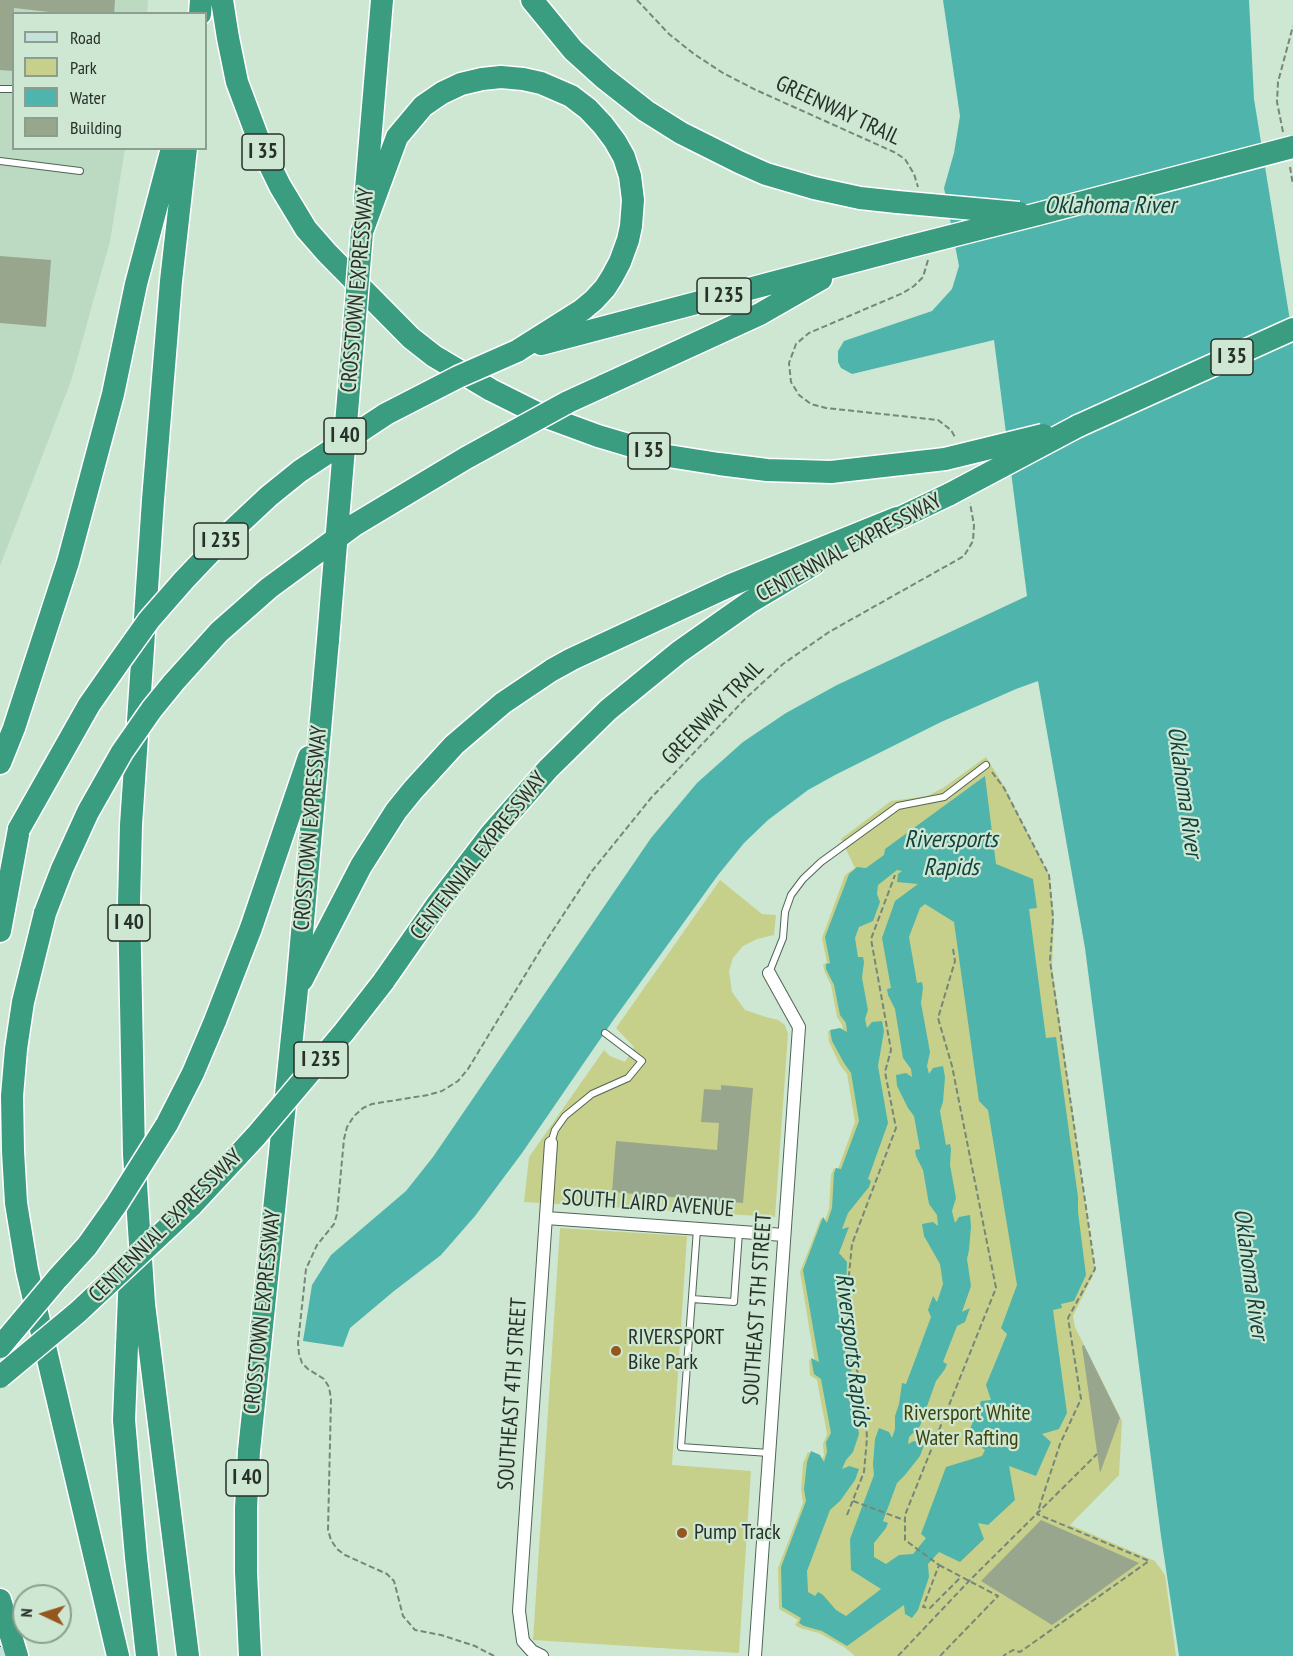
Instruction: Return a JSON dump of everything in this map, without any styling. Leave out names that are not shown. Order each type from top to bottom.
[{"type":"highway","name":"I 35","points":[[222,0],[237,82],[258,140],[280,186],[306,229],[403,330],[434,356],[491,390],[541,415],[598,436],[662,455],[767,470],[831,472],[945,459],[1078,426],[1293,329]]},
{"type":"highway","name":"CROSSTOWN EXPRESSWAY","points":[[250,1656],[246,1572],[249,1451],[297,989],[382,0]]},
{"type":"highway","points":[[532,0],[573,50],[604,78],[646,111],[681,133],[766,174],[860,198],[1038,214],[1288,148]]},
{"type":"highway","points":[[363,232],[397,137],[423,106],[442,93],[461,84],[482,79],[501,77],[523,79],[540,83],[571,96],[588,109],[615,141],[624,157],[630,176],[633,213],[628,240],[620,262],[605,288],[594,300],[517,351]]},
{"type":"highway","points":[[0,763],[14,728],[68,562],[113,394],[136,284],[171,150]]},
{"type":"highway","name":"I 40","points":[[186,150],[171,281],[154,489],[131,825],[129,903],[134,1154],[144,1304],[188,1656]]},
{"type":"highway","name":"I 235","points":[[0,859],[89,705],[149,620],[223,539],[269,496],[300,471],[386,414],[458,376],[517,351],[1038,214]]},
{"type":"highway","points":[[118,1656],[27,1270],[16,1203],[13,1151],[12,1096],[23,1002],[45,913],[88,812],[122,752],[174,682],[219,632],[311,555],[356,524],[465,458],[568,402],[760,314],[848,263]]},
{"type":"highway","name":"CENTENNIAL EXPRESSWAY","points":[[0,1377],[78,1312],[191,1206],[256,1136],[305,1080],[383,982],[436,906],[491,834],[548,769],[608,710],[679,652],[750,602],[897,518],[960,498],[1078,426]]},
{"type":"highway","points":[[297,989],[361,866],[396,811],[454,745],[503,703],[572,659],[731,585],[897,518]]},
{"type":"highway","points":[[0,1347],[87,1246],[167,1124],[193,1073],[215,1021],[250,928],[320,725]]},
{"type":"highway","points":[[0,931],[19,829]]},
{"type":"highway","points":[[134,1154],[124,1420],[135,1557],[147,1656]]},
{"type":"highway","points":[[0,1600],[17,1656]]},
{"type":"main road","points":[[0,1656],[5,1656]]},
{"type":"street","name":"SOUTHEAST 5TH STREET","points":[[755,1656],[799,1027],[769,973]]},
{"type":"street","name":"SOUTHEAST 4TH STREET","points":[[542,1656],[523,1641],[519,1611],[551,1143]]},
{"type":"street","name":"SOUTH LAIRD AVENUE","points":[[546,1218],[784,1235]]},
{"type":"lane","points":[[0,161],[80,171]]},
{"type":"lane","points":[[769,973],[783,938],[785,912],[791,894],[802,879],[821,862],[898,806],[944,797],[976,777],[986,765]]},
{"type":"lane","points":[[551,1143],[555,1130],[565,1116],[592,1094],[628,1078],[642,1061],[605,1033]]},
{"type":"lane","points":[[697,1229],[681,1447],[769,1453]]},
{"type":"lane","points":[[692,1299],[734,1302],[739,1232]]},
{"type":"path","name":"GREENWAY TRAIL","points":[[637,0],[669,34],[723,73],[894,152],[904,159],[914,174],[919,192]]},
{"type":"path","points":[[1293,26],[1278,82],[1277,102],[1288,148],[1293,185]]},
{"type":"path","points":[[929,256],[923,277],[914,286],[903,293],[809,333],[796,344],[789,363],[791,382],[799,395],[811,404],[826,408],[938,420],[951,430],[956,438]]},
{"type":"path","name":"GREENWAY TRAIL","points":[[494,1656],[475,1646],[415,1629],[403,1616],[394,1581],[387,1574],[337,1549],[328,1530],[331,1399],[329,1387],[324,1379],[302,1363],[298,1343],[306,1269],[317,1245],[334,1224],[347,1127],[354,1116],[372,1104],[428,1095],[458,1081],[468,1069],[544,944],[592,871],[651,798],[745,699],[783,664],[830,632],[964,556],[973,541],[974,525],[960,498]]},
{"type":"path","points":[[986,765],[1004,788],[1049,875],[1053,918],[1050,961],[1095,1269],[1068,1318],[1081,1399],[1060,1444],[1037,1514]]},
{"type":"path","points":[[847,1515],[864,1472],[867,1438],[846,1305],[852,1244],[896,1128],[885,1072],[891,1050],[871,939],[895,875]]},
{"type":"path","points":[[940,1656],[998,1596],[938,1564],[905,1540],[905,1515],[996,1288],[952,1066],[938,1018],[955,962],[953,949]]},
{"type":"path","points":[[898,1656],[969,1581],[1097,1454]]},
{"type":"path","points":[[853,1501],[905,1520]]},
{"type":"path","points":[[1003,1656],[1013,1650],[1020,1652],[1149,1561],[1037,1514]]},
{"type":"path","points":[[938,1564],[923,1607],[930,1608],[961,1577]]},
{"type":"shaded area","points":[[0,0],[148,0],[147,12],[12,12],[12,150],[125,150],[110,241],[71,381],[0,566]]},
{"type":"green space","name":"Riversport White Water Rafting","points":[[986,757],[1004,786],[1050,877],[1054,921],[1052,967],[1095,1271],[1073,1316],[1075,1327],[1122,1421],[1119,1475],[1070,1525],[1155,1561],[1165,1575],[1176,1656],[855,1656],[819,1633],[795,1625],[798,1620],[779,1609],[778,1568],[803,1503],[801,1489],[803,1463],[808,1452],[817,1455],[821,1462],[824,1455],[823,1444],[827,1434],[817,1380],[810,1375],[809,1359],[815,1363],[800,1272],[821,1218],[824,1223],[829,1209],[831,1175],[834,1168],[838,1169],[855,1122],[847,1074],[829,1042],[828,1031],[843,1032],[823,964],[827,963],[822,938],[845,875],[855,868],[841,839],[891,801],[927,796],[943,788]]},
{"type":"green space","points":[[720,880],[762,914],[776,915],[774,935],[757,939],[743,946],[733,958],[729,971],[732,992],[745,1010],[778,1020],[785,1025],[788,1034],[775,1217],[524,1202],[529,1157],[604,1050],[610,1056],[625,1062],[634,1047],[616,1028]]},
{"type":"green space","name":"RIVERSPORT Bike Park","points":[[560,1228],[687,1236],[672,1465],[751,1471],[739,1653],[533,1640]]},
{"type":"water","name":"Oklahoma River","points":[[943,0],[1249,0],[1254,99],[1293,339],[1293,1656],[1179,1656],[1161,1536],[1085,948],[1038,681],[941,722],[835,775],[808,790],[768,820],[744,843],[718,875],[614,1019],[522,1153],[475,1216],[441,1255],[350,1328],[343,1347],[303,1341],[312,1285],[331,1255],[406,1191],[433,1157],[651,838],[697,783],[743,742],[786,713],[837,685],[1027,596],[994,340],[852,374],[841,368],[838,362],[838,351],[844,341],[932,311],[952,289],[959,266],[944,188],[954,153],[960,116]]},
{"type":"water","name":"Riversports Rapids","points":[[985,776],[996,864],[1033,879],[1037,908],[1029,909],[1046,1038],[1056,1037],[1078,1197],[1086,1275],[1074,1301],[1061,1304],[1062,1308],[1053,1310],[1067,1413],[1059,1429],[1042,1434],[1051,1442],[1036,1476],[1009,1466],[1015,1500],[988,1525],[978,1523],[984,1539],[960,1562],[939,1552],[928,1564],[929,1577],[918,1610],[912,1618],[905,1614],[904,1605],[847,1646],[822,1631],[799,1623],[801,1618],[782,1607],[781,1567],[806,1501],[804,1489],[807,1462],[811,1451],[820,1455],[824,1462],[827,1452],[826,1442],[831,1433],[821,1379],[814,1374],[811,1358],[819,1362],[803,1270],[823,1217],[827,1223],[832,1208],[834,1173],[836,1168],[841,1169],[859,1121],[851,1073],[832,1041],[830,1030],[840,1028],[847,1032],[846,1023],[840,1015],[834,985],[826,969],[826,964],[830,963],[825,937],[849,874],[857,867],[866,868],[884,855],[885,849]],"holes":[[[897,870],[902,871],[898,874],[897,882],[918,884],[895,901],[882,938],[891,988],[887,989],[888,995],[895,1009],[903,1058],[911,1069],[912,1077],[906,1073],[896,1075],[897,1086],[914,1116],[920,1149],[915,1150],[916,1156],[923,1170],[929,1204],[937,1215],[938,1226],[933,1222],[922,1224],[924,1236],[940,1264],[943,1284],[937,1302],[933,1296],[928,1310],[931,1317],[906,1384],[902,1383],[892,1438],[889,1432],[879,1428],[875,1439],[874,1475],[850,1539],[851,1570],[881,1589],[846,1616],[836,1610],[823,1595],[818,1592],[815,1596],[808,1592],[807,1571],[830,1510],[840,1501],[855,1480],[859,1469],[849,1466],[842,1469],[853,1452],[859,1434],[849,1374],[854,1367],[851,1351],[846,1357],[836,1295],[846,1286],[847,1262],[839,1253],[849,1227],[842,1229],[848,1213],[869,1187],[871,1181],[868,1179],[888,1123],[878,1066],[884,1031],[882,1021],[872,1022],[867,1028],[865,1019],[868,1010],[862,978],[864,962],[863,957],[858,957],[855,938],[859,927],[873,921],[880,902],[877,894],[878,885]],[[925,904],[954,922],[979,1101],[988,1110],[1017,1285],[1001,1328],[1007,1334],[986,1385],[991,1400],[981,1401],[967,1437],[985,1450],[982,1456],[946,1467],[921,1534],[926,1538],[913,1554],[899,1555],[886,1564],[874,1557],[874,1543],[888,1523],[883,1521],[897,1483],[920,1456],[924,1445],[914,1441],[908,1444],[909,1437],[920,1426],[936,1381],[947,1364],[943,1362],[957,1326],[965,1322],[970,1308],[962,1312],[971,1286],[967,1259],[971,1227],[970,1215],[959,1217],[955,1223],[952,1211],[956,1198],[950,1165],[951,1149],[950,1144],[946,1145],[940,1111],[945,1077],[943,1066],[933,1068],[929,1074],[927,1066],[930,1052],[921,1003],[923,988],[922,982],[917,983],[909,937],[920,908]]]},
{"type":"building","points":[[0,0],[115,0],[114,12],[49,12],[14,8],[12,12],[12,71],[0,70]]},
{"type":"building","points":[[0,256],[51,260],[46,327],[0,323]]},
{"type":"building","points":[[721,1085],[753,1088],[743,1203],[612,1192],[616,1141],[717,1150],[719,1123],[701,1122],[704,1089],[721,1090]]},
{"type":"building","points":[[1084,1345],[1120,1418],[1100,1473],[1082,1346]]},
{"type":"building","points":[[1041,1520],[1139,1563],[1052,1625],[981,1581]]},
{"type":"place","name":"RIVERSPORT Bike Park","points":[[616,1351]]},
{"type":"place","name":"Pump Track","points":[[682,1533]]}]
